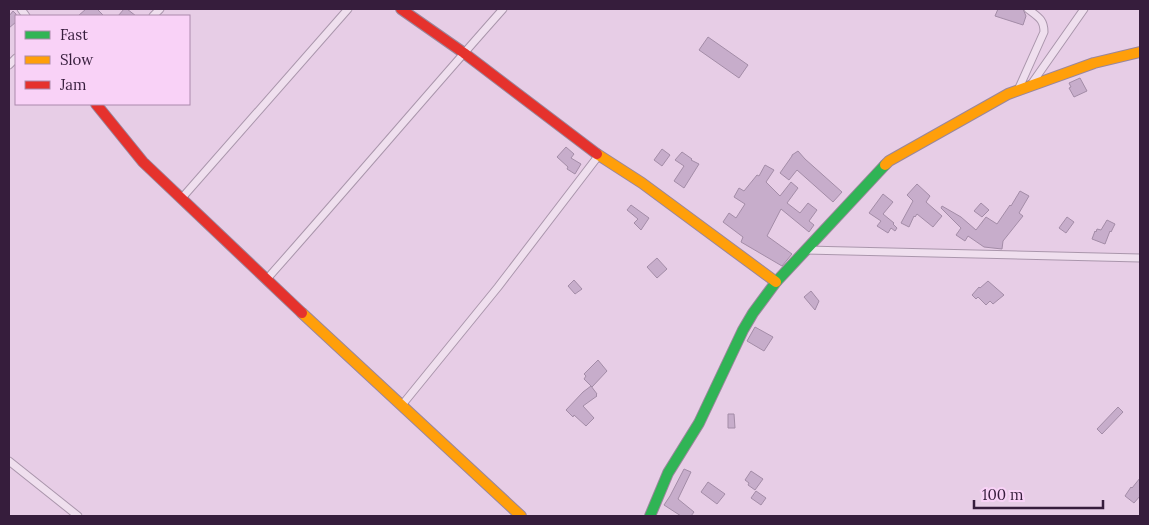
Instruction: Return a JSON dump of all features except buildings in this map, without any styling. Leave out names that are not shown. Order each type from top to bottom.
[{"type":"street","points":[[181,199],[348,9]]},
{"type":"street","points":[[402,9],[464,53],[599,155],[642,183],[776,282]]},
{"type":"street","points":[[266,280],[502,9]]},
{"type":"street","points":[[1018,90],[1044,32],[1042,20],[1028,9]]},
{"type":"street","points":[[1030,86],[1084,9]]},
{"type":"street","points":[[650,516],[668,473],[699,423],[753,313],[776,282],[889,161],[1008,94],[1094,63],[1140,52]]},
{"type":"street","points":[[97,105],[143,162],[181,199],[521,516]]},
{"type":"street","points":[[402,405],[498,287],[599,155]]},
{"type":"street","points":[[806,250],[1140,258]]},
{"type":"street","points":[[9,461],[78,516]]},
{"type":"traffic: fast","points":[[650,516],[668,473],[699,423],[753,313],[776,282],[885,165]]},
{"type":"traffic: slow","points":[[885,165],[1008,94],[1094,63],[1140,52]]},
{"type":"traffic: slow","points":[[597,154],[642,183],[776,282]]},
{"type":"traffic: slow","points":[[302,313],[521,516]]},
{"type":"traffic: jam","points":[[401,9],[464,53],[597,154]]},
{"type":"traffic: jam","points":[[97,105],[143,162],[302,313]]}]
